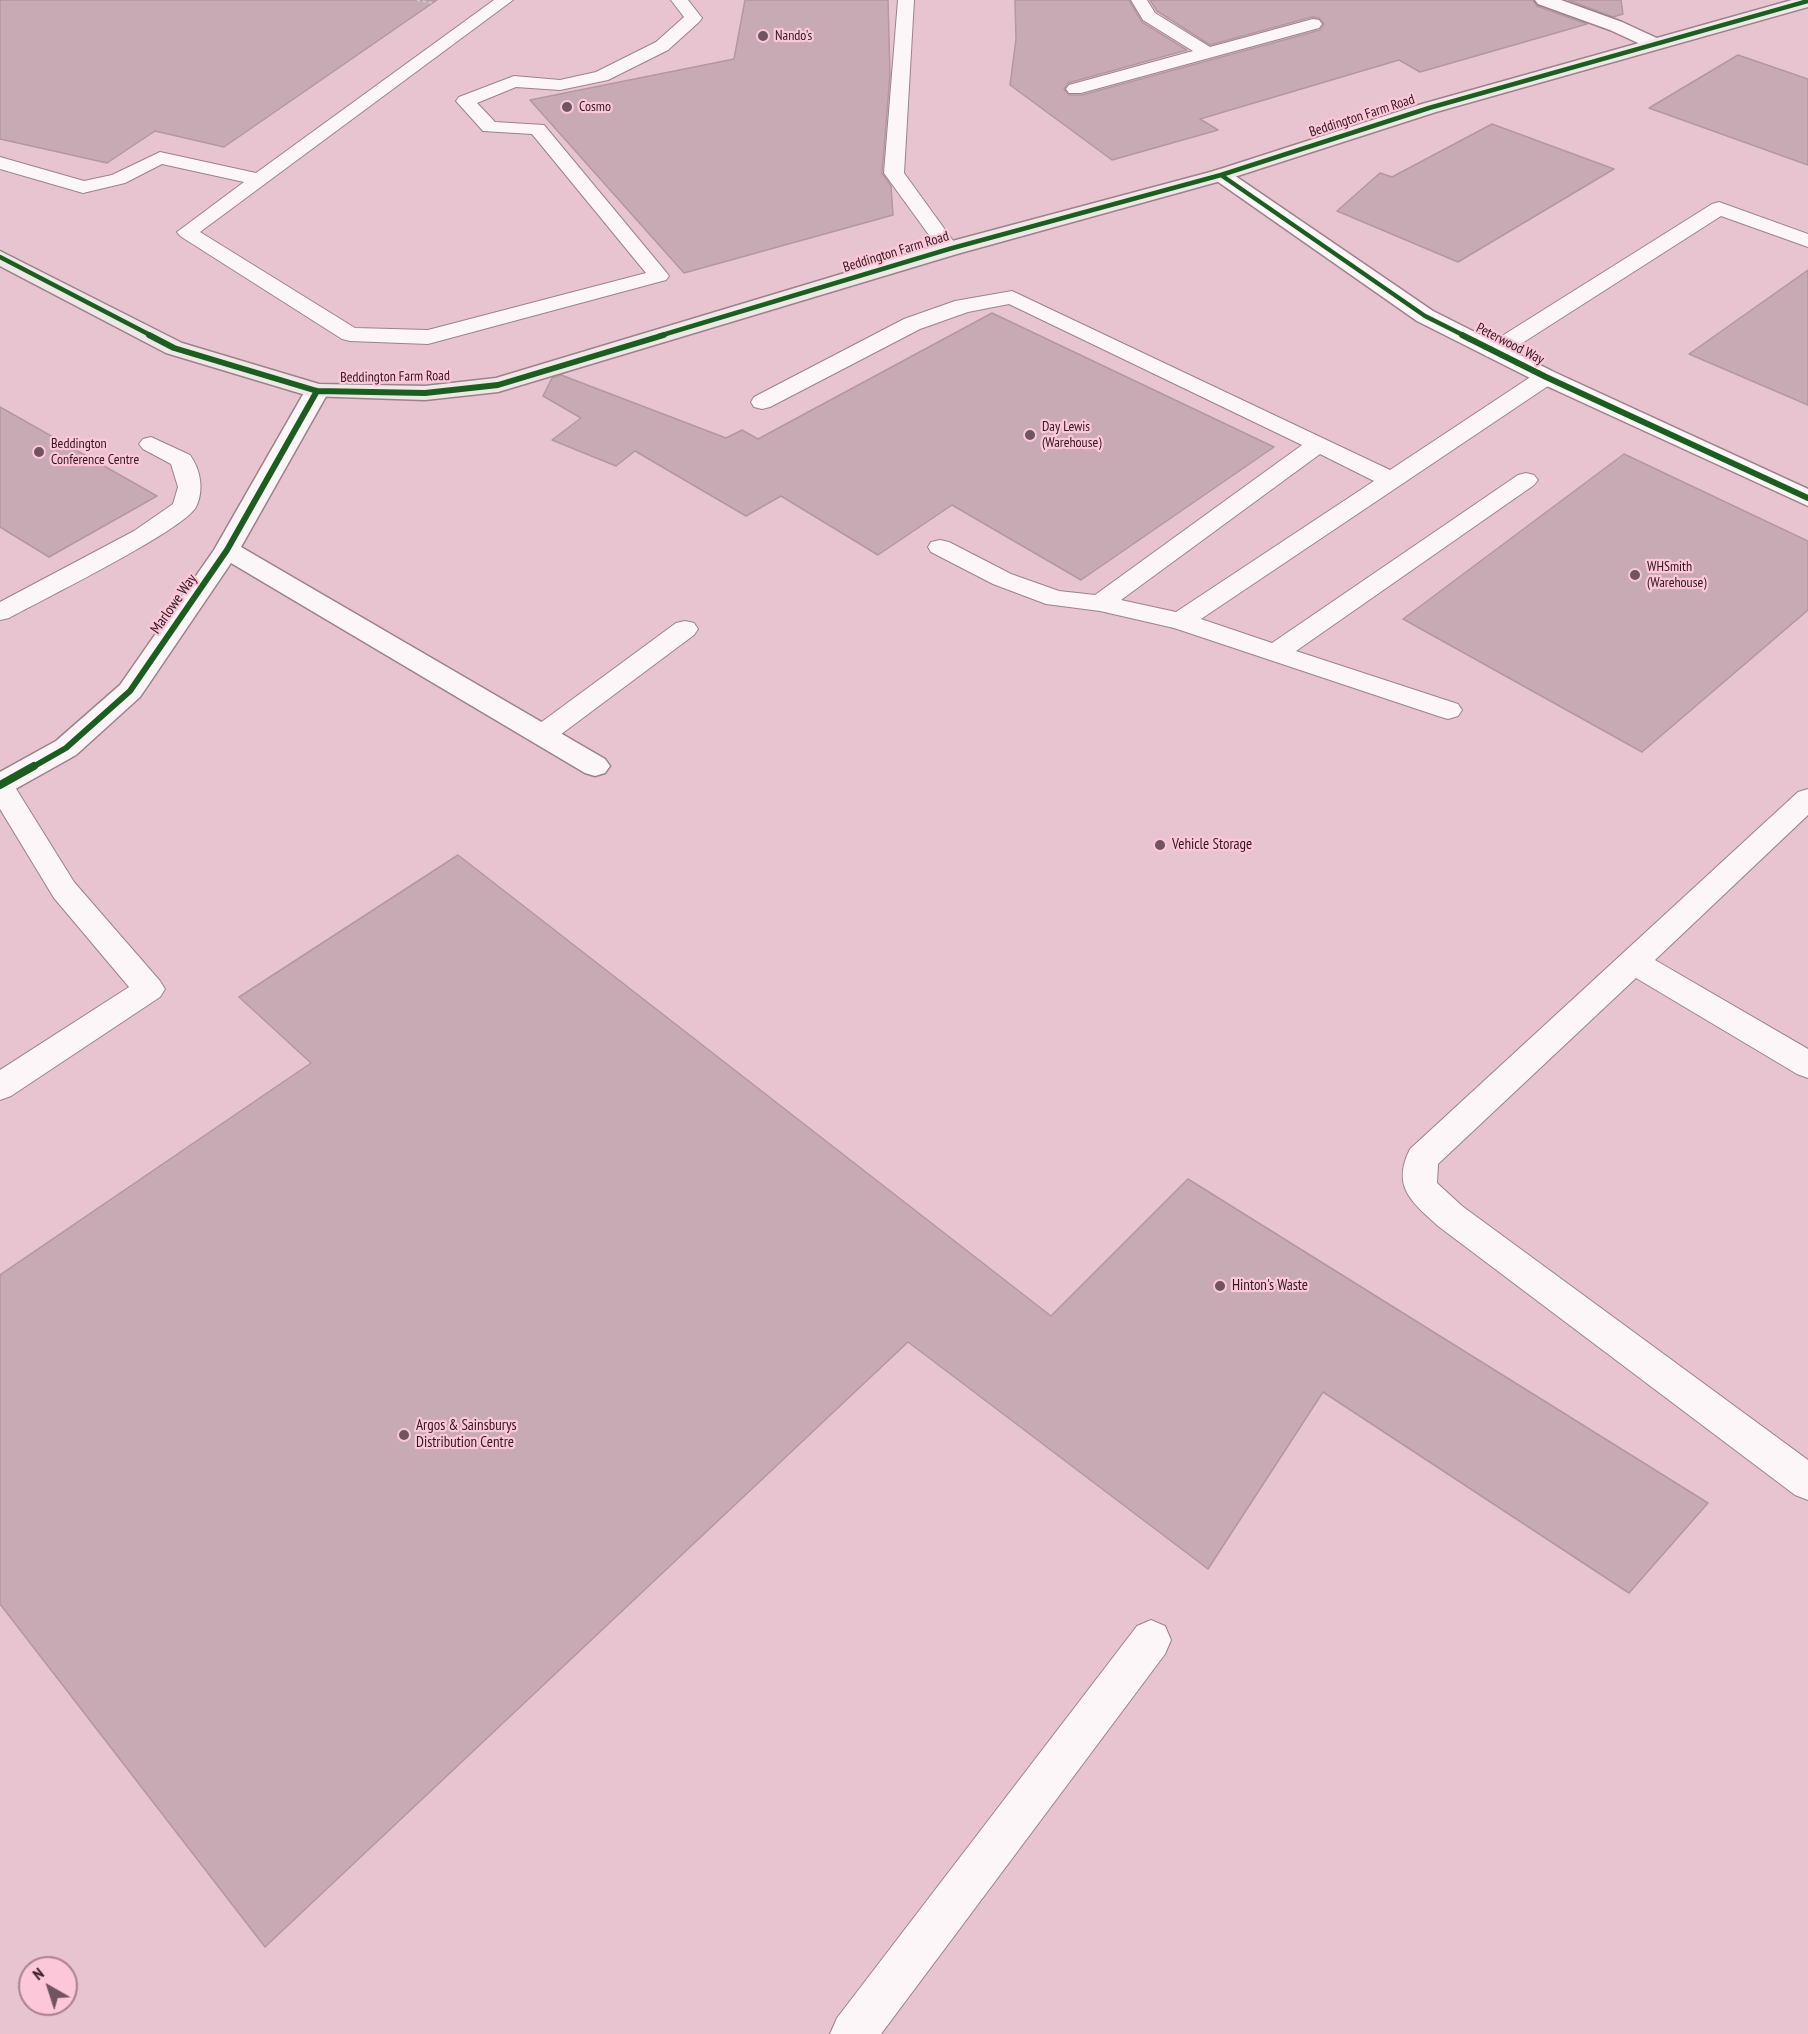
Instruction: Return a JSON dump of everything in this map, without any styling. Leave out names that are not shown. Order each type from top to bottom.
[{"type":"street","points":[[1544,0],[1616,26],[1655,44]]},
{"type":"street","name":"Beddington Farm Road","points":[[0,257],[174,348],[317,391],[425,393],[498,385],[950,249],[1221,175],[1430,108],[1808,1]]},
{"type":"street","name":"Peterwood Way","points":[[1221,175],[1425,316],[1546,377],[1808,498]]},
{"type":"street","name":"Marlowe Way","points":[[0,785],[66,748],[130,691],[227,550],[317,391]]},
{"type":"street","points":[[227,550],[595,766]]},
{"type":"lane","points":[[505,0],[187,232],[350,334],[428,337],[659,276],[537,129],[490,127],[465,101],[514,81],[560,85],[602,76],[662,46],[693,18],[679,0]]},
{"type":"lane","points":[[906,0],[894,173],[950,249]]},
{"type":"lane","points":[[1139,0],[1149,16],[1206,52]]},
{"type":"lane","points":[[1075,89],[1313,24]]},
{"type":"lane","points":[[0,162],[83,187],[118,179],[159,158],[259,180]]},
{"type":"lane","points":[[1494,351],[1719,208],[1808,241]]},
{"type":"lane","points":[[762,402],[912,324],[963,306],[1012,297],[1392,480]]},
{"type":"lane","points":[[1180,621],[1546,377]]},
{"type":"lane","points":[[0,612],[143,536],[184,507],[190,487],[182,460],[151,444]]},
{"type":"lane","points":[[1100,603],[1317,445]]},
{"type":"lane","points":[[1275,653],[1526,480]]},
{"type":"lane","points":[[940,547],[1002,579],[1054,598],[1100,603],[1180,621],[1448,710]]},
{"type":"lane","points":[[542,735],[685,629]]},
{"type":"lane","points":[[0,785],[64,890],[149,989],[0,1087]]},
{"type":"lane","points":[[1808,799],[1422,1159],[1420,1188],[1450,1216],[1808,1482]]},
{"type":"lane","points":[[1633,962],[1808,1065]]},
{"type":"lane","points":[[853,2034],[1151,1640]]},
{"type":"building","points":[[0,0],[437,0],[224,147],[155,131],[107,163],[0,139]]},
{"type":"building","points":[[745,0],[888,0],[890,75],[882,173],[891,186],[893,215],[684,273],[530,100],[734,59]]},
{"type":"building","points":[[1015,0],[1129,0],[1142,22],[1187,50],[1068,83],[1064,89],[1069,95],[1082,95],[1320,30],[1324,24],[1319,18],[1312,17],[1210,45],[1157,11],[1150,0],[1533,0],[1537,6],[1587,24],[1420,72],[1399,60],[1200,119],[1218,130],[1112,160],[1010,85],[1016,39]]},
{"type":"building","points":[[1568,0],[1621,0],[1623,14],[1613,17]]},
{"type":"building","points":[[1738,55],[1808,79],[1808,165],[1649,108]]},
{"type":"building","points":[[1492,124],[1614,169],[1458,262],[1337,211],[1380,173],[1392,177]]},
{"type":"building","points":[[1808,270],[1808,405],[1689,354]]},
{"type":"building","name":"Day Lewis (Warehouse)","points":[[992,313],[1274,447],[1081,580],[952,505],[878,555],[781,496],[746,516],[635,451],[616,466],[552,440],[581,418],[543,396],[552,378],[561,375],[726,438],[742,430],[758,439]]},
{"type":"building","name":"Beddington Conference Centre","points":[[0,407],[157,496],[49,557],[0,527]]},
{"type":"building","name":"WHSmith (Warehouse)","points":[[1624,454],[1808,541],[1808,610],[1642,752],[1403,619]]},
{"type":"building","name":"Argos & Sainsburys Distribution Centre","points":[[458,855],[1051,1316],[1188,1179],[1708,1503],[1629,1593],[1323,1392],[1208,1569],[908,1342],[265,1947],[0,1604],[0,1275],[311,1063],[239,997]]},
{"type":"cycle path","points":[[0,257],[174,348],[317,391],[425,393],[498,385],[949,249],[1221,175],[1429,108],[1808,1]]},
{"type":"cycle path","points":[[1221,175],[1425,316],[1546,377],[1808,498]]},
{"type":"cycle path","points":[[0,785],[66,748],[130,691],[227,550],[317,391]]},
{"type":"place","name":"Nando's","points":[[763,36]]},
{"type":"place","name":"Cosmo","points":[[567,107]]},
{"type":"place","name":"Day Lewis (Warehouse)","points":[[1030,435]]},
{"type":"place","name":"Beddington Conference Centre","points":[[39,452]]},
{"type":"place","name":"WHSmith (Warehouse)","points":[[1635,575]]},
{"type":"place","name":"Vehicle Storage","points":[[1160,845]]},
{"type":"place","name":"Hinton's Waste","points":[[1220,1286]]},
{"type":"place","name":"Argos & Sainsburys Distribution Centre","points":[[404,1435]]}]
